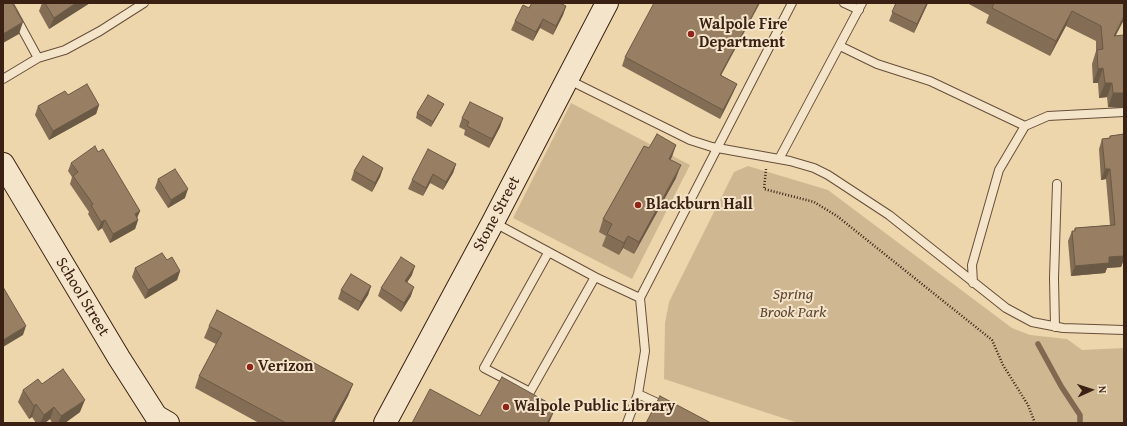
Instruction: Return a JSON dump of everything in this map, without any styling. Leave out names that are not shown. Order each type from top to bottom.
[{"type":"street","name":"Stone Street","points":[[385,423],[608,3]]},
{"type":"street","name":"School Street","points":[[3,164],[123,364],[156,416],[168,423]]},
{"type":"lane","points":[[8,3],[38,58]]},
{"type":"lane","points":[[3,79],[38,58],[65,50],[100,31],[144,3]]},
{"type":"lane","points":[[627,423],[638,394],[645,351],[640,298],[792,3]]},
{"type":"lane","points":[[779,158],[860,6],[844,3]]},
{"type":"lane","points":[[840,46],[877,64],[930,81],[1025,126]]},
{"type":"lane","points":[[568,79],[690,140],[718,148],[779,158],[814,168],[844,185],[931,246],[973,283],[1006,308],[1032,322],[1055,327],[1124,330]]},
{"type":"lane","points":[[973,283],[972,265],[1000,170],[1025,126],[1048,116],[1124,112]]},
{"type":"lane","points":[[1055,327],[1054,278],[1057,184]]},
{"type":"lane","points":[[493,222],[548,253],[640,298]]},
{"type":"lane","points":[[548,253],[484,368],[530,392],[595,277]]},
{"type":"lane","points":[[638,394],[675,410]]},
{"type":"path","points":[[768,157],[764,189],[814,202],[837,216],[992,340],[1004,365],[1028,405],[1035,423]]},
{"type":"green space","points":[[571,103],[690,165],[632,279],[513,218]]},
{"type":"green space","name":"Spring Brook Park","points":[[748,166],[828,190],[1012,328],[1030,335],[1067,339],[1082,350],[1124,348],[1124,423],[798,423],[664,379],[665,323],[669,302],[734,172]]},
{"type":"building","points":[[3,3],[12,3],[23,22],[3,34]]},
{"type":"building","points":[[45,3],[76,3],[54,18]]},
{"type":"building","points":[[532,3],[560,3],[566,6],[556,26],[543,19],[536,32],[515,21],[523,5],[529,8]]},
{"type":"building","name":"Walpole Fire Department","points":[[654,3],[759,3],[720,75],[737,84],[723,110],[625,57]]},
{"type":"building","points":[[896,3],[927,3],[917,24],[892,12]]},
{"type":"building","points":[[994,3],[1124,3],[1124,16],[1114,36],[1124,35],[1124,93],[1113,93],[1112,83],[1105,83],[1103,68],[1098,69],[1097,50],[1103,49],[1101,26],[1072,11],[1056,41],[992,8]]},
{"type":"building","points":[[87,84],[99,105],[53,131],[38,106],[65,91],[68,95]]},
{"type":"building","points":[[428,95],[444,104],[433,122],[417,113]]},
{"type":"building","points":[[470,102],[503,118],[492,139],[467,126],[469,122],[462,118]]},
{"type":"building","name":"Blackburn Hall","points":[[657,134],[676,145],[669,159],[681,165],[639,242],[628,236],[624,243],[607,234],[612,224],[603,219],[644,146],[649,148]]},
{"type":"building","points":[[1124,134],[1124,256],[1109,257],[1109,263],[1075,266],[1072,231],[1075,231],[1075,228],[1115,225],[1110,169],[1105,169],[1102,139]]},
{"type":"building","points":[[95,146],[98,152],[103,149],[140,211],[135,214],[138,220],[113,234],[105,220],[101,222],[91,205],[93,204],[73,176],[78,172],[71,163]]},
{"type":"building","points":[[428,149],[456,164],[446,182],[433,174],[426,188],[412,180]]},
{"type":"building","points":[[363,156],[383,168],[375,183],[354,171]]},
{"type":"building","points":[[175,169],[188,189],[171,200],[158,179]]},
{"type":"building","points":[[162,253],[167,260],[172,257],[180,271],[148,290],[135,268]]},
{"type":"building","points":[[401,257],[415,266],[405,281],[414,287],[404,303],[381,288]]},
{"type":"building","points":[[351,274],[371,286],[361,302],[341,290]]},
{"type":"building","points":[[3,287],[26,326],[3,340]]},
{"type":"building","name":"Verizon","points":[[217,310],[353,384],[331,423],[286,423],[199,376],[222,333],[209,326]]},
{"type":"building","points":[[63,369],[85,400],[61,416],[54,407],[44,415],[36,404],[34,406],[23,390],[38,379],[42,384]]},
{"type":"building","points":[[502,377],[556,407],[547,423],[412,423],[430,389],[480,416]]},
{"type":"building","points":[[660,396],[711,423],[646,423]]},
{"type":"waterway","points":[[1038,344],[1061,386],[1080,415],[1080,423]]},
{"type":"place","name":"Walpole Fire Department","points":[[691,34]]},
{"type":"place","name":"Blackburn Hall","points":[[638,205]]},
{"type":"place","name":"Verizon","points":[[250,367]]},
{"type":"place","name":"Walpole Public Library","points":[[506,407]]}]
